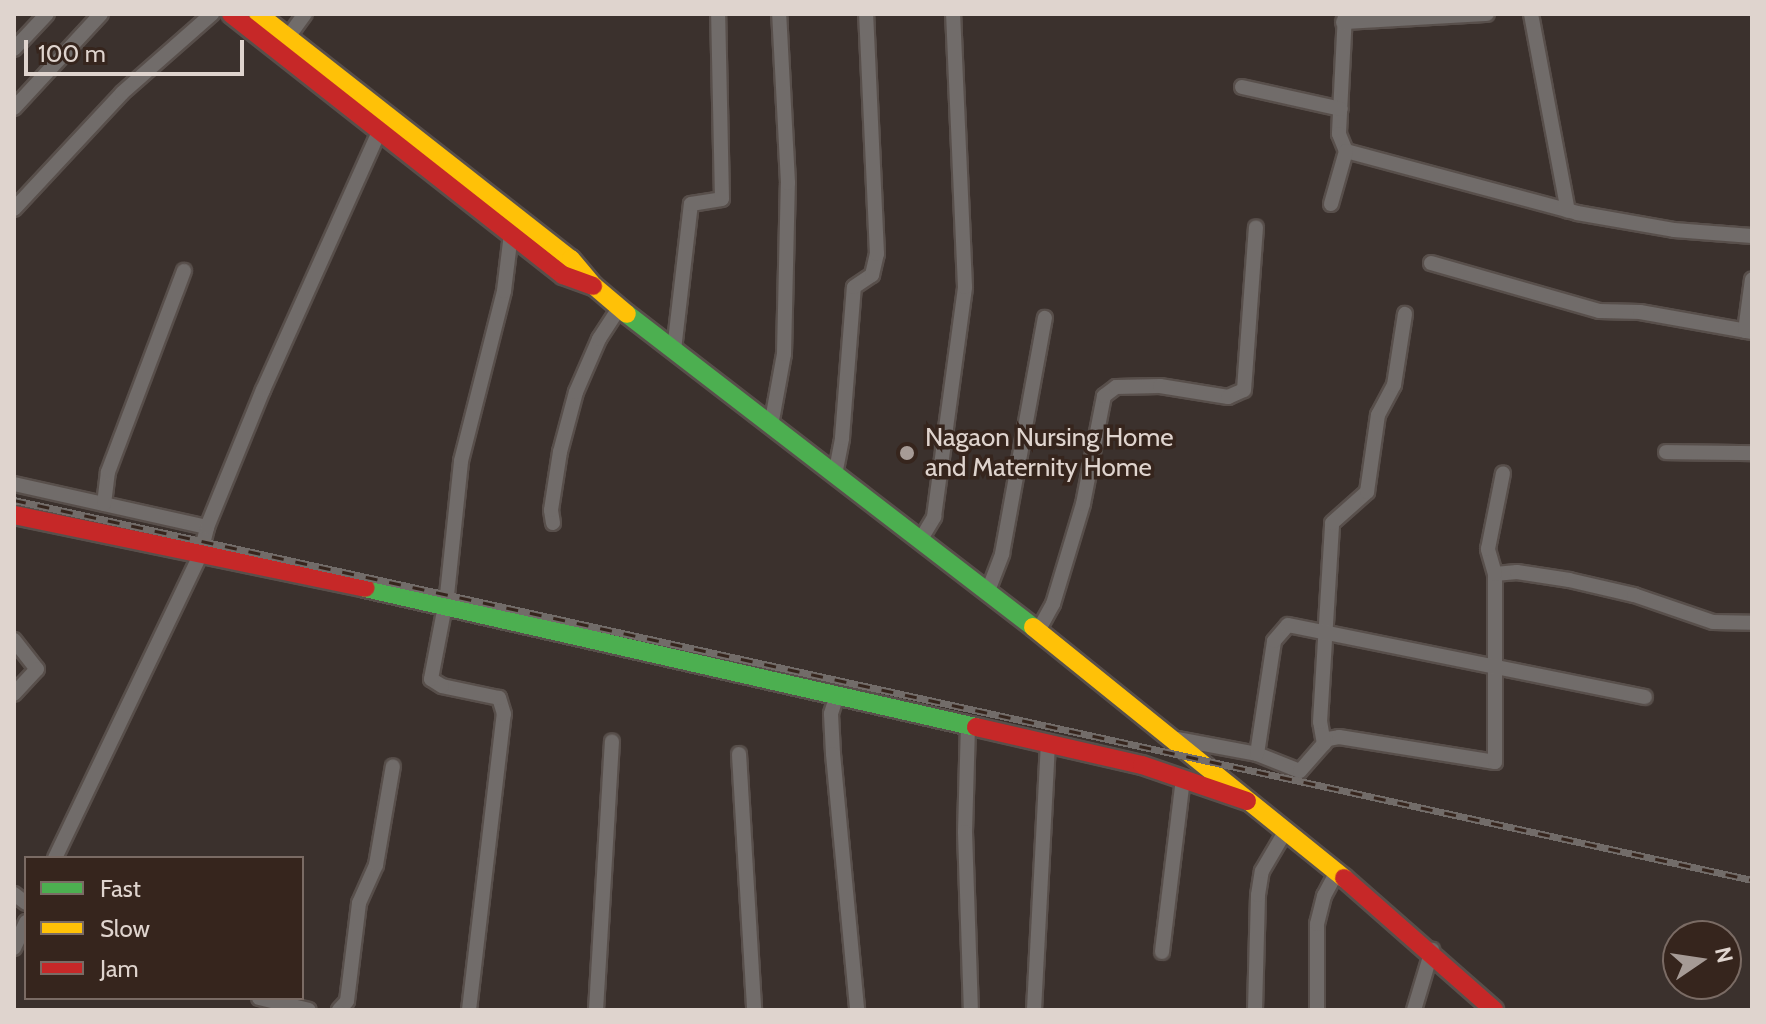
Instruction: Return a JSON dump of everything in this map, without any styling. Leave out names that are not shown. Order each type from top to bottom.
[{"type":"main road","points":[[231,14],[283,44],[571,259],[594,286],[619,308],[988,591],[1337,872],[1432,950],[1475,1003],[1494,1010]]},
{"type":"main road","points":[[258,14],[283,44]]},
{"type":"main road","points":[[384,122],[511,234],[563,275],[594,286]]},
{"type":"main road","points":[[14,515],[445,605],[1142,765],[1247,801]]},
{"type":"street","points":[[14,49],[47,14]]},
{"type":"street","points":[[14,108],[101,14]]},
{"type":"street","points":[[14,209],[122,93],[212,14]]},
{"type":"street","points":[[283,44],[305,14]]},
{"type":"street","points":[[674,350],[691,204],[722,199],[718,14]]},
{"type":"street","points":[[771,426],[784,354],[788,197],[779,14]]},
{"type":"street","points":[[835,475],[842,438],[854,287],[872,275],[877,254],[866,14]]},
{"type":"street","points":[[921,539],[934,517],[965,287],[953,14]]},
{"type":"street","points":[[1331,204],[1346,151],[1339,134],[1344,18],[1487,14]]},
{"type":"street","points":[[1531,14],[1568,211]]},
{"type":"street","points":[[1242,87],[1341,109]]},
{"type":"street","points":[[56,856],[200,556],[207,527],[263,390],[384,122]]},
{"type":"street","points":[[1346,151],[1568,211],[1674,230],[1752,236]]},
{"type":"street","points":[[1038,631],[1053,604],[1083,504],[1104,396],[1116,387],[1160,386],[1228,397],[1244,390],[1256,227]]},
{"type":"street","points":[[469,1010],[504,714],[499,698],[442,686],[431,679],[445,605],[461,461],[504,291],[511,234]]},
{"type":"street","points":[[1431,263],[1599,311],[1640,312],[1749,332],[1752,279]]},
{"type":"street","points":[[104,504],[108,472],[184,271]]},
{"type":"street","points":[[553,523],[551,510],[560,452],[576,392],[599,339],[619,308]]},
{"type":"street","points":[[1324,744],[1320,722],[1332,523],[1367,492],[1378,415],[1394,385],[1405,314]]},
{"type":"street","points":[[988,591],[1002,554],[1045,318]]},
{"type":"street","points":[[1666,452],[1752,453]]},
{"type":"street","points":[[1172,738],[1257,754],[1300,771],[1328,739],[1339,737],[1495,762],[1495,574],[1488,549],[1503,473]]},
{"type":"street","points":[[14,484],[207,527]]},
{"type":"street","points":[[1495,574],[1517,572],[1569,580],[1634,595],[1713,622],[1752,623]]},
{"type":"street","points":[[1257,754],[1274,641],[1288,625],[1645,697]]},
{"type":"street","points":[[14,640],[37,669],[14,694]]},
{"type":"street","points":[[837,695],[831,714],[833,754],[857,1010]]},
{"type":"street","points":[[968,725],[965,832],[971,1010]]},
{"type":"street","points":[[596,1010],[612,741]]},
{"type":"street","points":[[1034,1010],[1048,744]]},
{"type":"street","points":[[739,754],[754,1010]]},
{"type":"street","points":[[339,1010],[347,1001],[359,903],[376,865],[393,766]]},
{"type":"street","points":[[1162,952],[1183,779]]},
{"type":"street","points":[[1255,1010],[1258,895],[1262,871],[1285,832]]},
{"type":"street","points":[[1317,1010],[1317,924],[1324,896],[1337,872]]},
{"type":"street","points":[[14,948],[24,926]]},
{"type":"street","points":[[1414,1010],[1432,950]]},
{"type":"street","points":[[267,1000],[309,1010]]},
{"type":"railway","points":[[14,500],[1752,880]]},
{"type":"traffic: fast","points":[[627,314],[1033,627]]},
{"type":"traffic: fast","points":[[365,588],[976,727]]},
{"type":"traffic: slow","points":[[258,14],[571,259],[594,286],[627,314]]},
{"type":"traffic: slow","points":[[1033,627],[1344,878]]},
{"type":"traffic: jam","points":[[231,14],[563,275],[593,286]]},
{"type":"traffic: jam","points":[[14,515],[365,588]]},
{"type":"traffic: jam","points":[[976,727],[1142,765],[1247,801]]},
{"type":"traffic: jam","points":[[1344,878],[1494,1010]]},
{"type":"place","name":"Nagaon Nursing Home and Maternity Home","points":[[907,453]]}]
